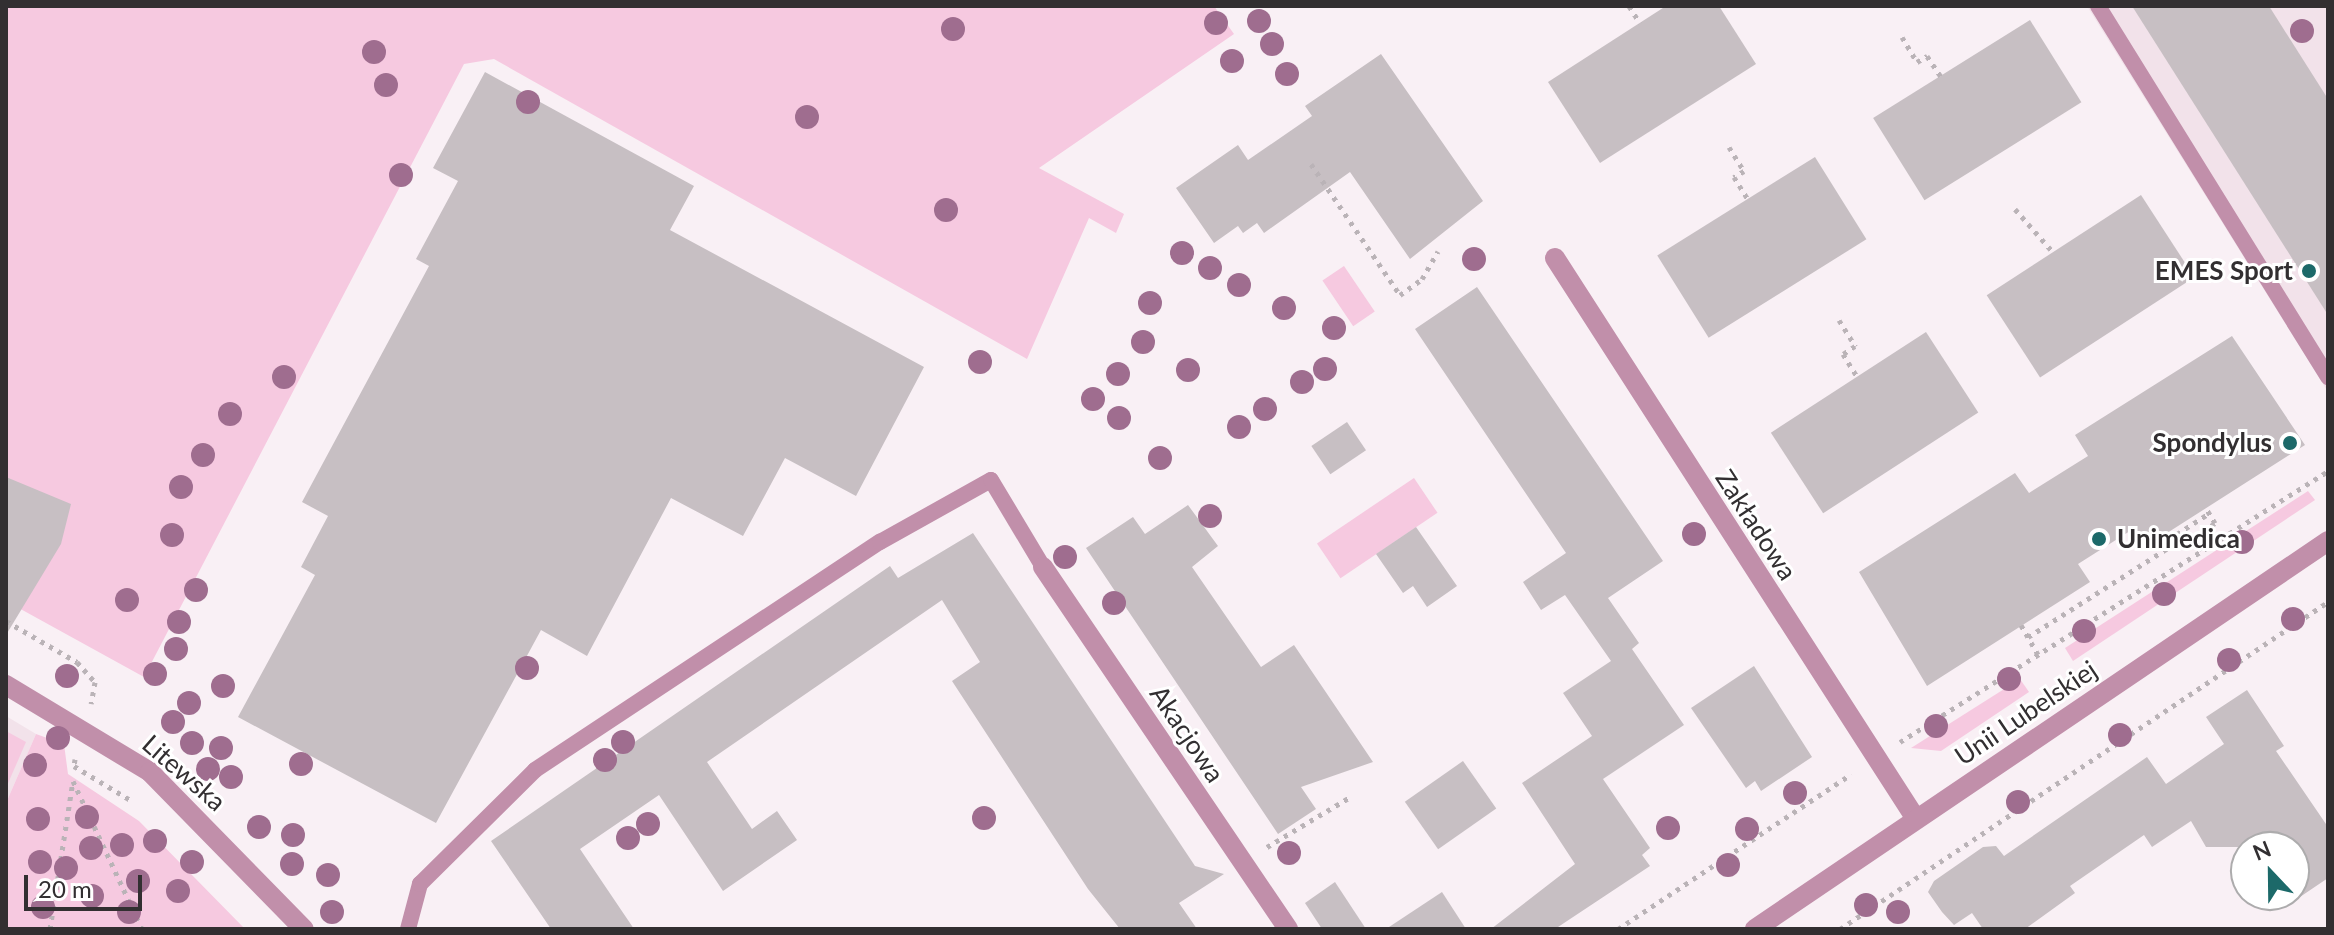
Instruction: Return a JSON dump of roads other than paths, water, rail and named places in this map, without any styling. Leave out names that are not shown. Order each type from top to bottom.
[{"type":"street","name":"Zakładowa","points":[[1555,258],[1874,759],[1916,819]]},
{"type":"street","name":"Unii Lubelskiej","points":[[1755,929],[2328,541]]},
{"type":"street","name":"Akacjowa","points":[[1043,567],[1288,929]]},
{"type":"street","name":"Litewska","points":[[6,685],[150,772],[304,929]]},
{"type":"lane","points":[[2098,6],[2328,377]]},
{"type":"lane","points":[[408,929],[420,884],[535,770],[880,542],[991,480],[1043,567]]},
{"type":"place","name":"EMES Sport","points":[[2309,271]]},
{"type":"place","name":"Spondylus","points":[[2290,443]]},
{"type":"place","name":"Unimedica","points":[[2099,539]]}]
